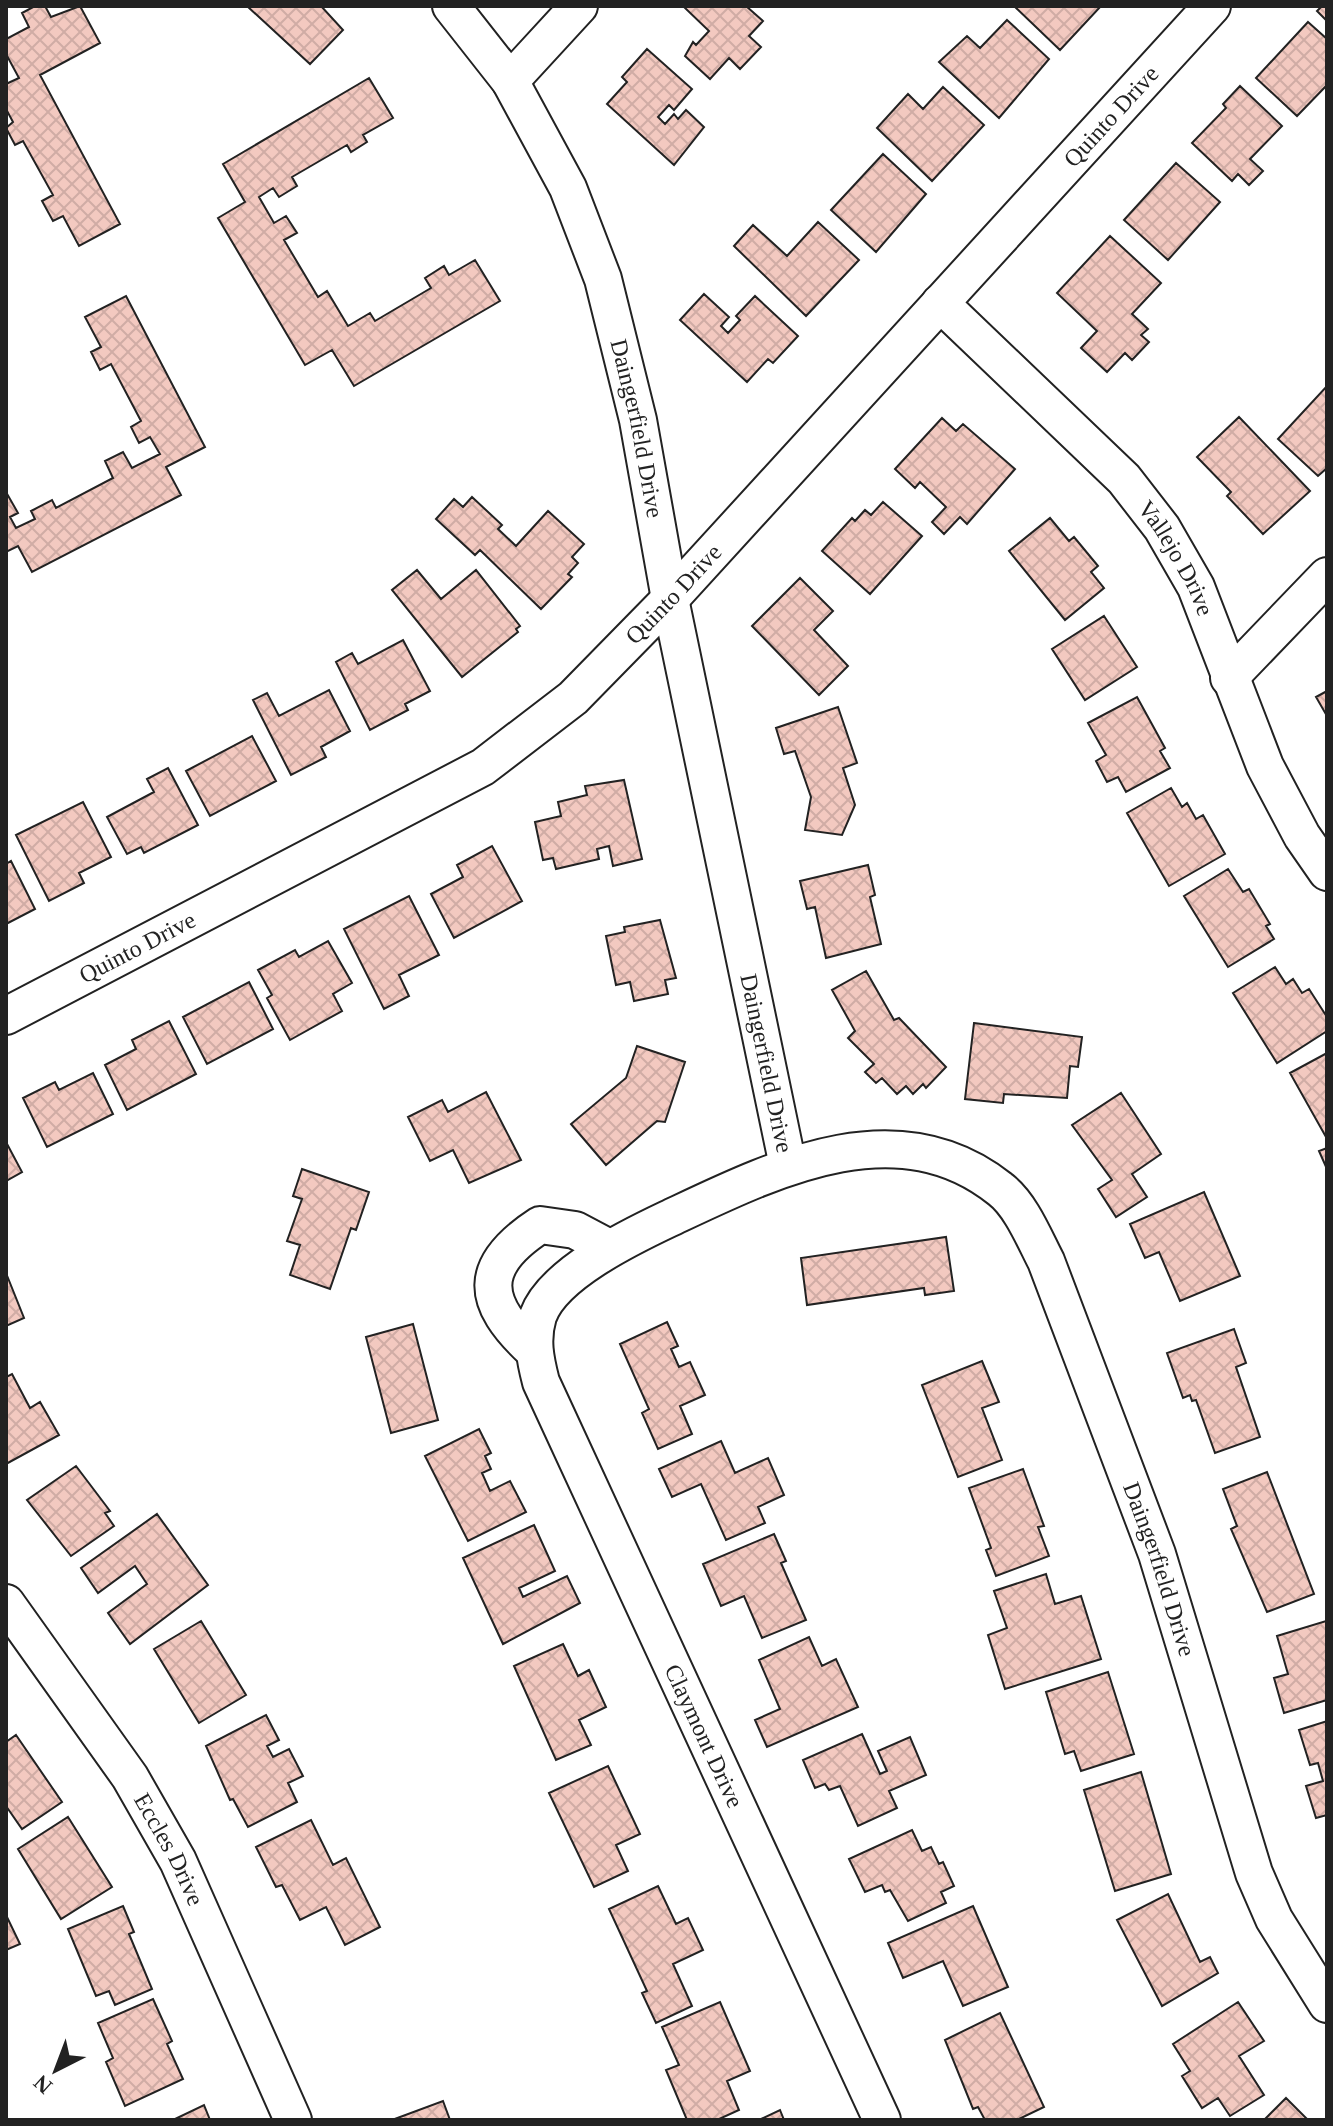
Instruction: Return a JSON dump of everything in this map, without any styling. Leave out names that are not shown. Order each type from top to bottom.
[{"type":"street","name":"Daingerfield Drive","points":[[451,6],[510,81],[568,188],[603,279],[638,420],[670,599],[788,1166],[840,1152],[891,1148],[940,1158],[1002,1190],[1028,1226],[1051,1275],[1157,1554],[1254,1873],[1274,1919],[1327,2004]]},
{"type":"street","points":[[510,81],[579,6]]},
{"type":"street","name":"Quinto Drive","points":[[6,1016],[483,767],[573,698],[670,599],[1212,6]]},
{"type":"street","name":"Vallejo Drive","points":[[940,303],[1124,479],[1162,528],[1196,587],[1265,766],[1302,836],[1327,872]]},
{"type":"street","points":[[1229,678],[1327,576]]},
{"type":"street","name":"Claymont Drive","points":[[788,1166],[609,1248],[552,1295],[539,1315],[533,1350],[541,1382],[882,2120]]},
{"type":"street","name":"Claymont Drive","points":[[533,1350],[510,1328],[496,1307],[493,1282],[503,1258],[521,1237],[540,1225],[575,1230],[609,1248]]},
{"type":"street","name":"Eccles Drive","points":[[6,1603],[130,1777],[178,1861],[293,2120]]},
{"type":"building","points":[[35,6],[45,6],[51,17],[80,6],[100,43],[40,75],[120,224],[79,246],[63,216],[53,221],[42,201],[53,195],[23,141],[15,145],[6,128],[13,122],[6,109],[6,84],[19,78],[6,54],[6,39],[29,27],[22,13]]},
{"type":"building","points":[[247,6],[321,6],[343,30],[310,64]]},
{"type":"building","points":[[746,6],[763,21],[749,36],[761,47],[740,69],[729,58],[710,79],[685,56],[693,42],[696,45],[709,31],[684,7]]},
{"type":"building","points":[[1014,6],[1101,6],[1060,50]]},
{"type":"building","points":[[1327,6],[1327,21],[1317,11]]},
{"type":"building","points":[[1007,20],[1049,59],[999,118],[939,62],[967,36],[980,48]]},
{"type":"building","points":[[1308,22],[1327,39],[1327,85],[1297,116],[1256,78]]},
{"type":"building","points":[[647,49],[692,89],[674,110],[669,105],[658,117],[665,124],[674,114],[678,119],[686,110],[704,127],[674,165],[607,104],[627,82],[622,77]]},
{"type":"building","points":[[369,78],[393,118],[363,135],[367,142],[351,152],[347,145],[292,177],[297,186],[279,197],[273,188],[259,197],[274,223],[286,216],[297,233],[284,240],[318,297],[327,291],[348,326],[370,313],[375,321],[431,288],[425,278],[444,266],[449,275],[475,260],[500,301],[354,386],[332,350],[305,365],[218,218],[245,202],[223,164]]},
{"type":"building","points":[[1240,86],[1282,126],[1250,159],[1263,171],[1249,185],[1238,174],[1232,181],[1192,143],[1226,108],[1223,104]]},
{"type":"building","points":[[943,87],[984,125],[932,181],[877,128],[908,94],[923,109]]},
{"type":"building","points":[[883,154],[926,194],[876,252],[831,210]]},
{"type":"building","points":[[1176,163],[1220,202],[1168,260],[1124,220]]},
{"type":"building","points":[[818,222],[859,260],[806,316],[734,246],[753,225],[787,256]]},
{"type":"building","points":[[1110,236],[1161,283],[1132,314],[1148,329],[1141,335],[1149,342],[1132,360],[1125,353],[1107,372],[1081,348],[1097,331],[1057,293]]},
{"type":"building","points":[[704,294],[729,317],[721,326],[728,333],[740,320],[736,316],[755,296],[798,336],[773,363],[768,359],[747,382],[680,320]]},
{"type":"building","points":[[126,296],[205,447],[166,467],[181,495],[32,572],[18,546],[6,552],[6,492],[18,513],[10,517],[16,528],[35,519],[31,511],[52,500],[56,508],[113,478],[105,461],[123,452],[132,468],[160,454],[150,437],[139,443],[131,427],[141,421],[111,364],[100,370],[91,352],[101,347],[85,317]]},
{"type":"building","points":[[1327,386],[1327,468],[1318,476],[1278,439]]},
{"type":"building","points":[[1239,417],[1310,491],[1263,534],[1227,496],[1231,492],[1197,457]]},
{"type":"building","points":[[942,418],[956,431],[963,424],[1015,469],[967,524],[960,517],[944,534],[932,522],[946,507],[920,482],[915,488],[895,469]]},
{"type":"building","points":[[472,497],[502,525],[498,529],[516,546],[548,511],[584,544],[572,557],[578,563],[568,574],[572,577],[541,609],[480,550],[475,555],[436,519],[454,499],[463,507]]},
{"type":"building","points":[[883,502],[922,536],[870,594],[822,551],[852,518],[855,521],[865,510],[871,515]]},
{"type":"building","points":[[1050,518],[1069,541],[1074,537],[1098,566],[1091,572],[1104,588],[1065,620],[1009,551]]},
{"type":"building","points":[[417,570],[441,599],[476,570],[520,626],[516,629],[518,632],[462,677],[392,590]]},
{"type":"building","points":[[800,578],[833,611],[814,630],[848,666],[819,695],[752,626]]},
{"type":"building","points":[[1104,616],[1137,667],[1085,700],[1052,649]]},
{"type":"building","points":[[403,640],[430,691],[405,704],[408,710],[370,730],[336,662],[352,653],[358,664]]},
{"type":"building","points":[[329,690],[350,731],[321,747],[326,757],[291,775],[253,700],[267,693],[279,716]]},
{"type":"building","points":[[1327,691],[1327,716],[1316,697]]},
{"type":"building","points":[[1137,697],[1165,748],[1160,751],[1170,768],[1126,792],[1118,777],[1107,782],[1096,761],[1106,755],[1088,723]]},
{"type":"building","points":[[838,707],[857,763],[843,768],[855,805],[842,835],[805,830],[811,797],[795,751],[784,754],[776,728]]},
{"type":"building","points":[[252,736],[276,781],[210,816],[186,771]]},
{"type":"building","points":[[168,768],[198,825],[144,853],[141,847],[127,854],[107,817],[154,792],[147,779]]},
{"type":"building","points":[[624,780],[642,859],[613,866],[609,846],[597,849],[599,859],[556,869],[553,858],[543,860],[535,822],[561,816],[558,802],[587,795],[585,786]]},
{"type":"building","points":[[1171,788],[1182,807],[1187,803],[1196,819],[1203,815],[1225,854],[1169,886],[1127,813]]},
{"type":"building","points":[[83,802],[111,857],[79,873],[84,883],[49,901],[16,835]]},
{"type":"building","points":[[492,846],[522,901],[454,938],[431,894],[463,877],[457,865]]},
{"type":"building","points":[[11,861],[35,909],[6,924],[6,864]]},
{"type":"building","points":[[868,865],[875,895],[870,897],[881,944],[826,958],[815,907],[807,909],[800,881]]},
{"type":"building","points":[[1228,869],[1243,892],[1249,889],[1270,924],[1266,926],[1274,939],[1228,967],[1184,896]]},
{"type":"building","points":[[409,896],[439,955],[399,975],[409,996],[384,1009],[344,929]]},
{"type":"building","points":[[660,920],[676,978],[665,980],[668,994],[634,1001],[630,982],[616,985],[606,936],[625,932],[624,927]]},
{"type":"building","points":[[328,941],[352,983],[333,994],[342,1011],[290,1040],[267,998],[272,995],[258,970],[295,950],[299,957]]},
{"type":"building","points":[[1275,967],[1286,984],[1293,979],[1302,993],[1309,989],[1327,1017],[1327,1031],[1277,1063],[1233,993]]},
{"type":"building","points":[[866,971],[894,1020],[899,1018],[946,1067],[926,1088],[923,1084],[913,1094],[906,1086],[897,1094],[882,1078],[876,1083],[865,1072],[874,1064],[848,1038],[855,1031],[832,990]]},
{"type":"building","points":[[249,982],[273,1029],[207,1064],[183,1017]]},
{"type":"building","points":[[169,1021],[196,1074],[127,1110],[105,1065],[136,1049],[132,1040]]},
{"type":"building","points":[[974,1023],[1082,1037],[1078,1067],[1070,1066],[1067,1098],[1004,1094],[1003,1103],[965,1099]]},
{"type":"building","points":[[637,1046],[685,1062],[665,1122],[657,1121],[606,1165],[571,1124],[626,1078]]},
{"type":"building","points":[[1327,1053],[1327,1137],[1326,1137],[1290,1073]]},
{"type":"building","points":[[93,1073],[113,1114],[47,1147],[23,1098],[55,1082],[59,1090]]},
{"type":"building","points":[[486,1092],[521,1160],[469,1183],[453,1150],[430,1161],[408,1117],[442,1100],[448,1112]]},
{"type":"building","points":[[1121,1093],[1161,1154],[1132,1174],[1147,1197],[1116,1217],[1098,1189],[1112,1180],[1072,1125]]},
{"type":"building","points":[[6,1142],[22,1172],[6,1181]]},
{"type":"building","points":[[1327,1148],[1327,1169],[1319,1151]]},
{"type":"building","points":[[302,1169],[369,1192],[356,1230],[351,1228],[330,1289],[290,1275],[300,1245],[287,1241],[302,1199],[293,1196]]},
{"type":"building","points":[[1204,1192],[1240,1276],[1180,1301],[1159,1252],[1145,1258],[1130,1224]]},
{"type":"building","points":[[946,1237],[954,1291],[925,1295],[924,1288],[807,1305],[801,1258]]},
{"type":"building","points":[[6,1273],[24,1318],[6,1326]]},
{"type":"building","points":[[667,1322],[678,1346],[671,1349],[679,1367],[690,1362],[705,1395],[680,1406],[692,1434],[658,1449],[642,1413],[649,1409],[620,1344]]},
{"type":"building","points":[[413,1324],[438,1420],[391,1433],[366,1337]]},
{"type":"building","points":[[1234,1329],[1246,1363],[1236,1367],[1260,1437],[1215,1453],[1196,1400],[1192,1401],[1190,1395],[1183,1398],[1167,1353]]},
{"type":"building","points":[[982,1361],[999,1402],[982,1408],[1002,1460],[958,1477],[922,1385]]},
{"type":"building","points":[[12,1374],[30,1408],[40,1402],[59,1435],[6,1464],[6,1377]]},
{"type":"building","points":[[479,1429],[491,1453],[485,1456],[491,1469],[482,1473],[490,1491],[510,1481],[526,1512],[468,1541],[425,1456]]},
{"type":"building","points":[[721,1441],[735,1473],[768,1458],[784,1495],[758,1507],[765,1523],[726,1540],[701,1484],[672,1497],[659,1469]]},
{"type":"building","points":[[76,1466],[110,1511],[105,1513],[114,1526],[71,1556],[27,1500]]},
{"type":"building","points":[[1023,1469],[1044,1526],[1038,1527],[1049,1556],[996,1576],[986,1550],[991,1548],[969,1488]]},
{"type":"building","points":[[1267,1472],[1314,1594],[1267,1612],[1231,1529],[1237,1526],[1223,1489]]},
{"type":"building","points":[[157,1514],[208,1585],[130,1644],[108,1613],[147,1584],[135,1566],[98,1593],[81,1568]]},
{"type":"building","points":[[534,1525],[555,1571],[519,1588],[523,1597],[567,1576],[580,1603],[503,1644],[463,1558]]},
{"type":"building","points":[[774,1534],[786,1561],[781,1563],[806,1620],[762,1638],[744,1596],[721,1606],[703,1564]]},
{"type":"building","points":[[1046,1574],[1055,1604],[1081,1596],[1101,1659],[1005,1689],[988,1635],[1007,1628],[994,1591]]},
{"type":"building","points":[[201,1621],[246,1695],[199,1723],[154,1649]]},
{"type":"building","points":[[1326,1621],[1327,1700],[1284,1713],[1274,1678],[1288,1674],[1277,1636]]},
{"type":"building","points":[[809,1637],[822,1666],[836,1659],[858,1707],[767,1747],[755,1720],[780,1709],[759,1660]]},
{"type":"building","points":[[563,1644],[578,1676],[589,1670],[606,1707],[579,1720],[591,1745],[556,1760],[514,1666]]},
{"type":"building","points":[[1108,1672],[1134,1754],[1081,1771],[1074,1751],[1065,1754],[1046,1692]]},
{"type":"building","points":[[266,1715],[279,1740],[267,1746],[273,1757],[289,1749],[303,1776],[288,1783],[297,1802],[248,1827],[233,1799],[230,1800],[206,1746]]},
{"type":"building","points":[[1327,1721],[1327,1815],[1316,1818],[1306,1786],[1323,1781],[1318,1763],[1310,1765],[1299,1730]]},
{"type":"building","points":[[862,1734],[880,1774],[887,1771],[878,1751],[910,1737],[926,1775],[889,1791],[897,1808],[858,1826],[840,1786],[829,1790],[825,1784],[815,1788],[803,1760]]},
{"type":"building","points":[[16,1735],[62,1802],[22,1829],[6,1806],[6,1742]]},
{"type":"building","points":[[608,1766],[640,1834],[616,1845],[628,1871],[594,1887],[549,1793]]},
{"type":"building","points":[[1141,1772],[1171,1874],[1115,1891],[1084,1790]]},
{"type":"building","points":[[68,1817],[112,1887],[61,1919],[18,1849]]},
{"type":"building","points":[[311,1820],[333,1865],[346,1858],[380,1927],[345,1945],[326,1907],[300,1920],[282,1885],[276,1887],[256,1847]]},
{"type":"building","points":[[912,1830],[922,1851],[931,1847],[939,1864],[943,1862],[954,1886],[941,1892],[946,1903],[908,1921],[890,1890],[885,1892],[882,1885],[865,1892],[849,1859]]},
{"type":"building","points":[[658,1886],[676,1924],[688,1918],[703,1950],[673,1964],[692,2006],[656,2023],[642,1993],[647,1991],[609,1909]]},
{"type":"building","points":[[1168,1894],[1200,1962],[1210,1957],[1218,1973],[1162,2006],[1117,1920]]},
{"type":"building","points":[[123,1906],[134,1932],[129,1934],[152,1989],[115,2005],[109,1991],[96,1996],[68,1929]]},
{"type":"building","points":[[973,1906],[1008,1987],[963,2006],[943,1961],[903,1978],[888,1943]]},
{"type":"building","points":[[6,1915],[20,1944],[6,1950]]},
{"type":"building","points":[[153,1999],[172,2041],[167,2044],[183,2079],[125,2106],[106,2062],[113,2058],[98,2023]]},
{"type":"building","points":[[720,2002],[750,2071],[727,2081],[739,2110],[717,2120],[687,2120],[666,2070],[679,2065],[662,2027]]},
{"type":"building","points":[[1238,2002],[1264,2041],[1239,2056],[1264,2095],[1230,2116],[1218,2098],[1202,2108],[1182,2076],[1190,2071],[1173,2044]]},
{"type":"building","points":[[1000,2013],[1044,2107],[1017,2120],[985,2120],[978,2107],[973,2109],[945,2040]]},
{"type":"building","points":[[1286,2098],[1308,2120],[1264,2120]]},
{"type":"building","points":[[443,2101],[450,2120],[392,2120]]},
{"type":"building","points":[[204,2105],[210,2120],[173,2120]]},
{"type":"building","points":[[780,2110],[784,2120],[759,2120]]}]
